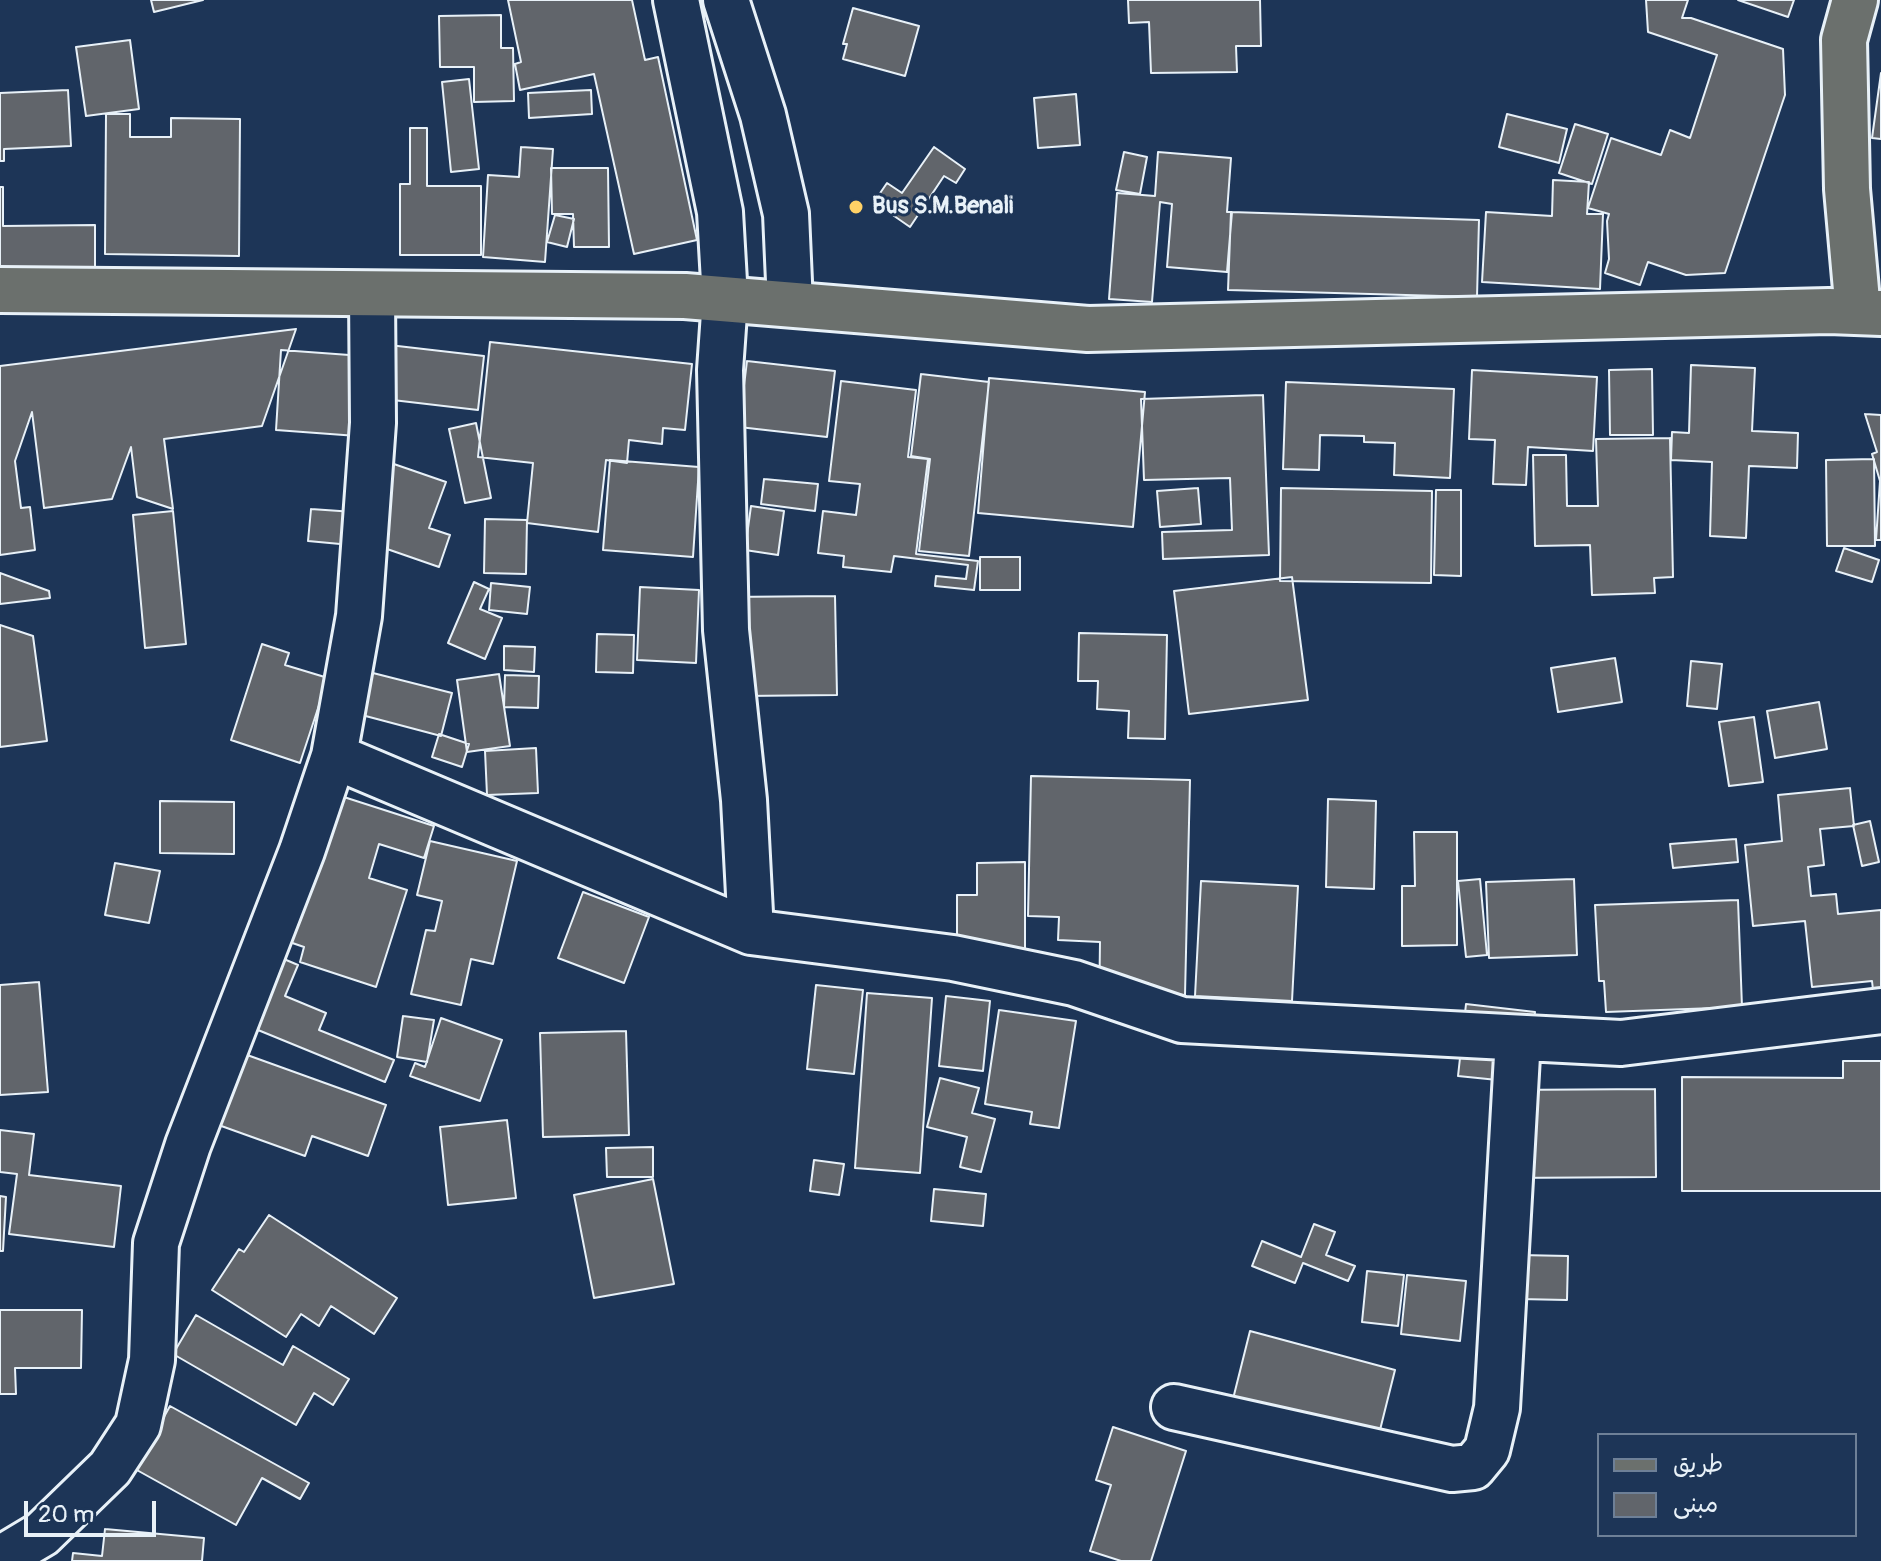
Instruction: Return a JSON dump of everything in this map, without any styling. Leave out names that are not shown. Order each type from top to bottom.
[{"type":"main road","points":[[0,290],[685,296],[1088,329],[1869,312],[1847,189],[1844,40],[1855,0]]},
{"type":"street","points":[[676,0],[720,212],[725,299],[720,370],[726,630],[744,800],[751,932]]},
{"type":"street","points":[[726,0],[763,115],[786,214],[790,304]]},
{"type":"street","points":[[0,1559],[42,1534],[110,1468],[138,1425],[152,1360],[156,1243],[188,1145],[302,851],[334,756],[359,616],[373,423],[372,294]]},
{"type":"street","points":[[334,756],[751,932],[953,958],[1074,983],[1182,1020],[1621,1043],[1881,1011]]},
{"type":"street","points":[[1174,1407],[1452,1469],[1473,1467],[1487,1450],[1497,1408],[1518,1038]]},
{"type":"building","points":[[151,0],[203,0],[154,12]]},
{"type":"building","points":[[508,0],[632,0],[645,60],[658,57],[697,240],[634,254],[594,74],[520,90],[515,64],[521,62]]},
{"type":"building","points":[[1128,0],[1260,0],[1261,46],[1236,46],[1237,72],[1151,73],[1149,22],[1129,23]]},
{"type":"building","points":[[1646,0],[1688,0],[1682,18],[1691,18],[1783,49],[1785,95],[1725,273],[1686,275],[1648,262],[1640,285],[1605,273],[1609,259],[1609,214],[1588,208],[1611,138],[1661,155],[1670,130],[1690,138],[1717,55],[1648,32]]},
{"type":"building","points":[[1738,0],[1794,0],[1788,17]]},
{"type":"building","points":[[853,8],[919,26],[905,76],[843,59],[847,44],[843,44]]},
{"type":"building","points":[[501,15],[501,48],[513,48],[514,101],[474,102],[474,67],[440,67],[439,16]]},
{"type":"building","points":[[130,40],[139,109],[86,116],[76,47]]},
{"type":"building","points":[[1881,73],[1881,139],[1872,138]]},
{"type":"building","points":[[469,79],[479,169],[451,172],[442,82]]},
{"type":"building","points":[[68,90],[71,146],[4,149],[4,161],[0,161],[0,93]]},
{"type":"building","points":[[591,90],[592,114],[529,118],[528,93]]},
{"type":"building","points":[[1076,94],[1080,145],[1038,148],[1034,98]]},
{"type":"building","points":[[106,114],[130,114],[130,137],[171,137],[171,118],[240,119],[239,256],[105,254]]},
{"type":"building","points":[[1507,114],[1567,129],[1559,163],[1499,147]]},
{"type":"building","points":[[1575,124],[1608,134],[1592,184],[1559,173]]},
{"type":"building","points":[[410,128],[427,128],[427,186],[481,186],[481,255],[400,255],[400,184],[410,184]]},
{"type":"building","points":[[521,147],[553,149],[545,262],[483,257],[488,175],[519,177]]},
{"type":"building","points":[[934,147],[965,169],[956,183],[944,176],[910,227],[874,202],[887,183],[902,193]]},
{"type":"building","points":[[1124,152],[1147,157],[1140,194],[1116,190]]},
{"type":"building","points":[[1158,152],[1231,158],[1227,212],[1232,212],[1227,272],[1167,267],[1172,204],[1160,202],[1152,302],[1109,299],[1117,193],[1155,196]]},
{"type":"building","points":[[551,168],[608,168],[609,247],[574,247],[573,214],[552,214]]},
{"type":"building","points":[[1553,180],[1589,182],[1587,214],[1603,214],[1600,289],[1482,282],[1486,212],[1552,216]]},
{"type":"building","points":[[0,187],[3,187],[3,226],[95,225],[95,272],[0,273]]},
{"type":"building","points":[[1231,212],[1479,220],[1477,297],[1228,290]]},
{"type":"building","points":[[555,215],[574,219],[567,247],[547,242]]},
{"type":"building","points":[[296,329],[262,426],[164,439],[173,509],[137,497],[131,447],[112,499],[44,508],[32,412],[15,461],[21,508],[30,507],[35,550],[0,555],[0,366]]},
{"type":"building","points":[[490,342],[692,364],[685,430],[663,428],[662,444],[629,440],[627,463],[606,460],[598,532],[527,523],[533,463],[478,457]]},
{"type":"building","points":[[389,345],[484,356],[478,410],[384,399]]},
{"type":"building","points":[[281,350],[363,356],[357,436],[276,430]]},
{"type":"building","points":[[747,361],[835,371],[827,437],[739,427]]},
{"type":"building","points":[[1691,365],[1755,368],[1752,431],[1798,433],[1797,468],[1749,466],[1746,538],[1710,536],[1712,462],[1671,460],[1672,432],[1689,433]]},
{"type":"building","points":[[1652,369],[1653,435],[1610,435],[1609,370]]},
{"type":"building","points":[[1472,370],[1597,377],[1593,451],[1528,447],[1526,485],[1493,484],[1495,440],[1469,439]]},
{"type":"building","points":[[921,374],[989,382],[969,556],[919,551],[930,459],[911,456]]},
{"type":"building","points":[[989,378],[1145,392],[1133,527],[978,513]]},
{"type":"building","points":[[841,381],[916,390],[908,457],[928,459],[916,554],[978,561],[974,590],[935,586],[936,576],[966,579],[968,565],[894,556],[891,572],[843,567],[844,556],[818,553],[823,511],[856,515],[860,484],[829,481]]},
{"type":"building","points":[[1286,382],[1454,389],[1450,478],[1394,475],[1395,443],[1364,442],[1364,436],[1320,435],[1319,470],[1283,469]]},
{"type":"building","points":[[1263,395],[1269,555],[1163,559],[1162,532],[1232,530],[1230,478],[1144,480],[1141,399]]},
{"type":"building","points":[[1865,414],[1881,415],[1881,540],[1876,540],[1880,481],[1872,454],[1877,452]]},
{"type":"building","points":[[476,423],[491,498],[465,503],[449,429]]},
{"type":"building","points":[[1670,438],[1673,577],[1654,578],[1655,593],[1592,595],[1590,545],[1535,546],[1533,455],[1566,455],[1567,506],[1598,506],[1596,439]]},
{"type":"building","points":[[1874,459],[1875,546],[1827,546],[1826,460]]},
{"type":"building","points":[[610,460],[699,467],[693,557],[603,550]]},
{"type":"building","points":[[391,463],[446,482],[429,528],[450,535],[439,567],[364,541]]},
{"type":"building","points":[[764,479],[818,484],[815,511],[761,504]]},
{"type":"building","points":[[1198,488],[1201,524],[1160,527],[1157,491]]},
{"type":"building","points":[[1281,488],[1432,491],[1431,583],[1280,581]]},
{"type":"building","points":[[1436,490],[1461,490],[1461,576],[1434,575]]},
{"type":"building","points":[[751,506],[784,511],[778,555],[745,550]]},
{"type":"building","points":[[311,509],[354,512],[351,545],[308,541]]},
{"type":"building","points":[[173,511],[186,644],[145,648],[133,515]]},
{"type":"building","points":[[485,519],[527,520],[526,574],[484,573]]},
{"type":"building","points":[[1844,548],[1879,560],[1872,582],[1836,571]]},
{"type":"building","points":[[980,557],[1020,557],[1020,590],[980,590]]},
{"type":"building","points":[[0,573],[49,591],[50,598],[0,604]]},
{"type":"building","points":[[1292,577],[1308,700],[1189,714],[1174,591]]},
{"type":"building","points":[[474,582],[489,589],[480,609],[502,618],[485,659],[448,643]]},
{"type":"building","points":[[491,583],[530,587],[527,614],[489,610]]},
{"type":"building","points":[[640,587],[699,590],[696,663],[637,660]]},
{"type":"building","points":[[835,596],[837,695],[743,696],[726,597]]},
{"type":"building","points":[[0,625],[33,636],[47,741],[0,747]]},
{"type":"building","points":[[1079,633],[1167,635],[1165,739],[1128,738],[1129,711],[1097,709],[1098,681],[1078,681]]},
{"type":"building","points":[[597,634],[634,635],[633,673],[596,672]]},
{"type":"building","points":[[262,644],[289,653],[285,665],[328,678],[300,763],[231,740]]},
{"type":"building","points":[[504,646],[535,647],[534,672],[504,670]]},
{"type":"building","points":[[1615,658],[1622,702],[1558,712],[1551,668]]},
{"type":"building","points":[[1691,661],[1722,664],[1717,709],[1687,706]]},
{"type":"building","points":[[369,672],[452,693],[441,736],[358,714]]},
{"type":"building","points":[[499,674],[510,746],[467,752],[457,680]]},
{"type":"building","points":[[505,675],[539,676],[538,708],[504,707]]},
{"type":"building","points":[[1819,702],[1827,749],[1775,758],[1767,711]]},
{"type":"building","points":[[1754,717],[1763,782],[1729,786],[1719,722]]},
{"type":"building","points":[[439,734],[469,744],[462,767],[432,757]]},
{"type":"building","points":[[536,748],[538,793],[487,795],[485,751]]},
{"type":"building","points":[[1031,776],[1190,780],[1185,995],[1163,994],[1099,1013],[1100,942],[1058,940],[1059,917],[1028,916]]},
{"type":"building","points":[[1850,788],[1854,826],[1820,829],[1824,865],[1808,867],[1811,896],[1836,894],[1838,914],[1881,910],[1881,990],[1873,990],[1872,981],[1812,987],[1805,921],[1753,926],[1745,845],[1782,841],[1778,795]]},
{"type":"building","points":[[319,789],[434,826],[424,858],[379,844],[369,878],[407,890],[376,987],[300,962],[304,947],[272,936]]},
{"type":"building","points":[[1328,799],[1376,801],[1374,889],[1326,887]]},
{"type":"building","points":[[160,801],[234,802],[234,854],[160,853]]},
{"type":"building","points":[[1870,821],[1879,862],[1862,866],[1853,825]]},
{"type":"building","points":[[1414,832],[1457,832],[1457,945],[1402,946],[1402,886],[1415,886]]},
{"type":"building","points":[[1736,839],[1738,862],[1673,868],[1670,844]]},
{"type":"building","points":[[430,841],[517,861],[493,964],[471,959],[461,1005],[411,994],[426,930],[435,931],[442,901],[417,895]]},
{"type":"building","points":[[1025,862],[1025,956],[957,956],[957,895],[977,895],[977,863]]},
{"type":"building","points":[[115,863],[160,871],[149,923],[105,915]]},
{"type":"building","points":[[1480,879],[1487,955],[1466,957],[1458,881]]},
{"type":"building","points":[[1574,879],[1577,955],[1489,958],[1486,882]]},
{"type":"building","points":[[1201,881],[1298,886],[1292,1001],[1195,996]]},
{"type":"building","points":[[583,892],[649,917],[624,983],[558,958]]},
{"type":"building","points":[[1738,900],[1742,1007],[1606,1012],[1604,981],[1599,981],[1595,905]]},
{"type":"building","points":[[265,951],[298,965],[285,996],[326,1013],[319,1030],[394,1060],[385,1082],[236,1021]]},
{"type":"building","points":[[39,982],[48,1092],[0,1095],[0,985]]},
{"type":"building","points":[[816,985],[863,990],[854,1074],[807,1069]]},
{"type":"building","points":[[867,993],[932,998],[920,1173],[855,1168]]},
{"type":"building","points":[[946,996],[990,1001],[983,1071],[939,1066]]},
{"type":"building","points":[[1466,1004],[1535,1012],[1527,1083],[1458,1076]]},
{"type":"building","points":[[999,1010],[1076,1021],[1059,1128],[1030,1124],[1032,1112],[985,1104]]},
{"type":"building","points":[[403,1016],[434,1020],[427,1062],[397,1057]]},
{"type":"building","points":[[441,1018],[502,1040],[480,1101],[410,1076],[415,1063],[425,1067]]},
{"type":"building","points":[[626,1031],[629,1135],[543,1137],[540,1033]]},
{"type":"building","points":[[225,1047],[386,1105],[368,1156],[312,1136],[305,1156],[199,1118]]},
{"type":"building","points":[[1843,1061],[1881,1061],[1881,1191],[1682,1191],[1682,1077],[1843,1078]]},
{"type":"building","points":[[940,1078],[979,1088],[972,1113],[995,1119],[981,1172],[960,1167],[967,1137],[927,1127]]},
{"type":"building","points":[[1655,1089],[1656,1177],[1504,1178],[1503,1090]]},
{"type":"building","points":[[507,1120],[516,1198],[448,1205],[440,1127]]},
{"type":"building","points":[[0,1130],[34,1134],[29,1175],[121,1186],[114,1247],[9,1234],[17,1174],[0,1172]]},
{"type":"building","points":[[653,1147],[653,1177],[607,1177],[606,1148]]},
{"type":"building","points":[[814,1160],[844,1164],[839,1195],[810,1191]]},
{"type":"building","points":[[653,1179],[674,1284],[594,1298],[574,1195]]},
{"type":"building","points":[[934,1189],[986,1194],[983,1226],[931,1221]]},
{"type":"building","points":[[0,1196],[6,1197],[3,1251],[0,1251]]},
{"type":"building","points":[[269,1215],[397,1298],[374,1334],[331,1306],[319,1326],[301,1314],[286,1337],[212,1290],[239,1249],[244,1252]]},
{"type":"building","points":[[1314,1224],[1335,1232],[1326,1255],[1355,1266],[1348,1281],[1303,1263],[1295,1283],[1252,1266],[1262,1241],[1301,1257]]},
{"type":"building","points":[[1520,1255],[1568,1256],[1567,1300],[1519,1299]]},
{"type":"building","points":[[1367,1271],[1404,1275],[1398,1326],[1362,1322]]},
{"type":"building","points":[[1407,1275],[1466,1281],[1460,1341],[1401,1334]]},
{"type":"building","points":[[0,1310],[82,1310],[81,1368],[15,1368],[16,1394],[0,1394]]},
{"type":"building","points":[[196,1315],[283,1365],[293,1346],[349,1379],[333,1405],[314,1393],[296,1425],[173,1354]]},
{"type":"building","points":[[1250,1331],[1395,1370],[1378,1438],[1233,1399]]},
{"type":"building","points":[[170,1406],[309,1483],[300,1499],[262,1478],[236,1525],[135,1469]]},
{"type":"building","points":[[1113,1427],[1186,1451],[1151,1561],[1121,1561],[1090,1551],[1111,1485],[1096,1480]]},
{"type":"building","points":[[105,1529],[204,1538],[202,1561],[72,1561],[73,1553],[102,1556]]},
{"type":"place","name":"Bus S.M.Benali","points":[[856,207]]}]
